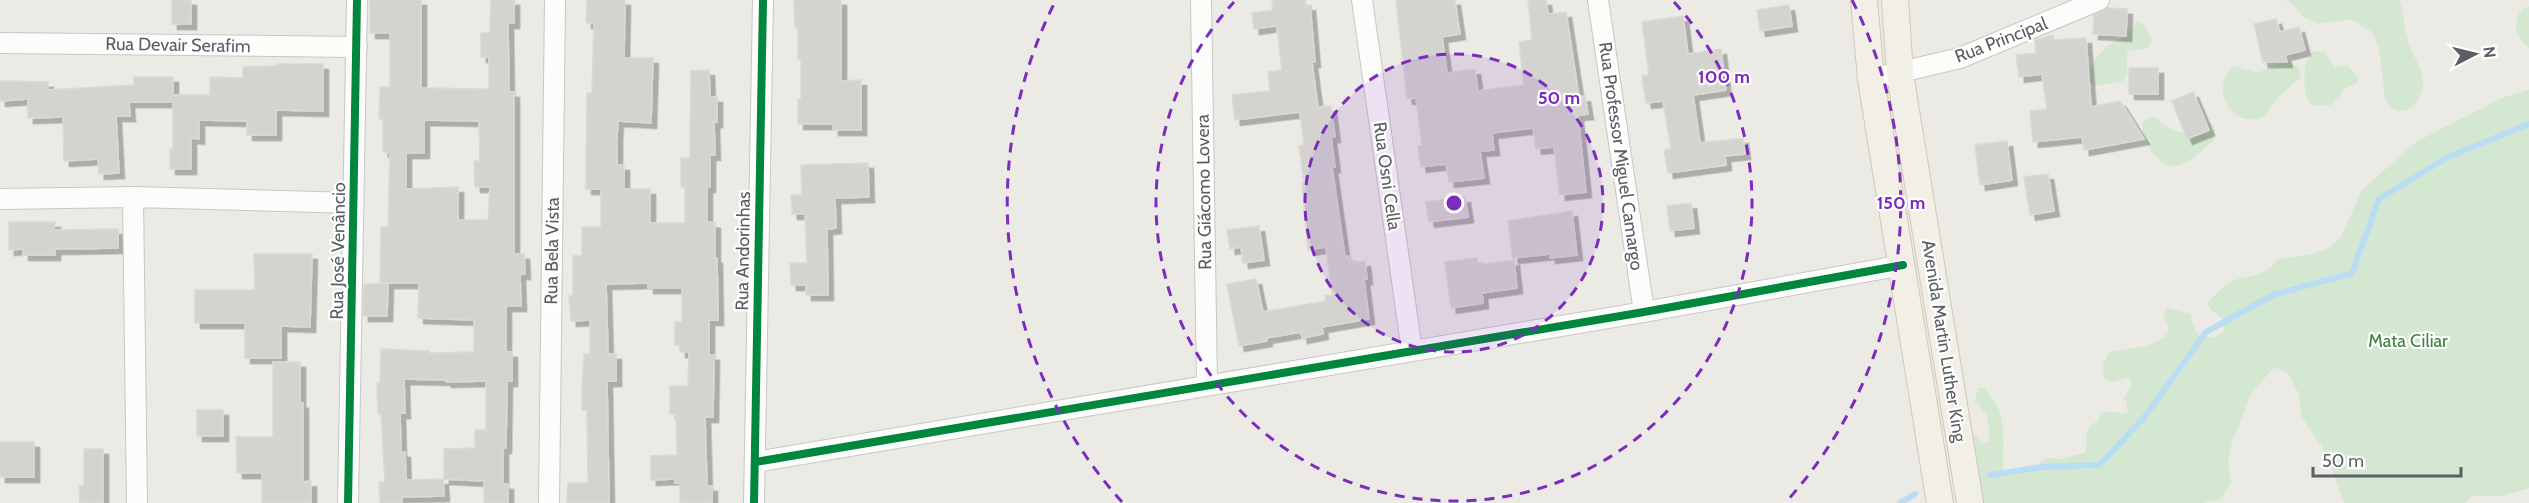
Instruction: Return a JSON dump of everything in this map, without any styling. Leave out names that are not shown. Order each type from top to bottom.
[{"type":"main road","name":"Avenida Martin Luther King","points":[[1864,0],[1871,79],[1940,503]]},
{"type":"main road","name":"Avenida Martin Luther King","points":[[1895,0],[1900,74],[1970,503]]},
{"type":"street","name":"Rua José Venâncio","points":[[348,503],[357,0]]},
{"type":"street","name":"Rua Bela Vista","points":[[549,503],[555,0]]},
{"type":"street","name":"Rua Andorinhas","points":[[754,503],[763,0]]},
{"type":"street","name":"Rua Giácomo Lovera","points":[[1201,0],[1207,384]]},
{"type":"street","name":"Rua Osni Cella","points":[[1362,0],[1412,351]]},
{"type":"street","name":"Rua Professor Miguel Camargo","points":[[1599,0],[1644,312]]},
{"type":"street","name":"Rua Principal","points":[[1871,79],[1960,58],[2099,0]]},
{"type":"street","name":"Rua Devair Serafim","points":[[0,43],[357,47]]},
{"type":"street","points":[[133,197],[137,503]]},
{"type":"street","points":[[0,199],[133,197],[354,203]]},
{"type":"street","points":[[755,462],[1644,312],[1903,265]]},
{"type":"green space","points":[[2283,0],[2399,0],[2408,41],[2423,78],[2422,92],[2418,100],[2402,111],[2390,106],[2385,98],[2379,48],[2372,32],[2351,19],[2318,24],[2302,16],[2291,2]]},
{"type":"green space","points":[[2529,6],[2529,48],[2518,35],[2516,25],[2522,9]]},
{"type":"green space","points":[[2137,21],[2149,33],[2150,45],[2145,49],[2127,51],[2127,73],[2123,81],[2094,86],[2089,79],[2089,70],[2096,58],[2107,46],[2126,36]]},
{"type":"green space","points":[[2314,51],[2324,52],[2335,67],[2347,65],[2359,78],[2357,83],[2345,89],[2331,105],[2312,106],[2306,94],[2305,70]]},
{"type":"green space","points":[[2289,61],[2299,68],[2301,77],[2278,97],[2265,116],[2254,119],[2243,118],[2235,114],[2228,106],[2223,86],[2233,66],[2258,73],[2278,63]]},
{"type":"green space","name":"Mata Ciliar","points":[[2529,90],[2529,488],[2502,496],[2473,496],[2464,503],[2344,503],[2327,454],[2301,416],[2299,394],[2288,373],[2274,367],[2251,394],[2232,442],[2228,462],[2231,483],[2220,499],[2203,503],[1976,503],[1967,432],[1975,435],[1983,444],[1990,440],[1987,415],[1975,401],[1978,388],[1986,388],[2001,416],[2004,447],[2003,470],[2010,476],[2032,469],[2047,458],[2060,459],[2085,453],[2086,432],[2092,424],[2097,422],[2101,414],[2128,412],[2126,401],[2123,399],[2132,385],[2129,377],[2112,382],[2104,379],[2103,365],[2109,352],[2140,347],[2162,338],[2168,333],[2168,324],[2163,315],[2168,308],[2190,314],[2194,328],[2201,337],[2214,337],[2224,332],[2222,318],[2210,309],[2207,303],[2222,288],[2240,278],[2262,273],[2278,259],[2312,254],[2329,248],[2341,237],[2362,190],[2416,142],[2504,97]]},
{"type":"green space","points":[[2154,116],[2171,129],[2181,132],[2192,130],[2209,122],[2215,127],[2214,140],[2182,164],[2174,166],[2165,164],[2150,148],[2143,132],[2143,121]]},
{"type":"building","points":[[172,0],[191,0],[191,24],[172,24]]},
{"type":"building","points":[[370,0],[421,0],[421,88],[489,89],[489,57],[481,57],[481,33],[490,33],[491,0],[514,0],[514,23],[508,23],[509,92],[514,92],[514,254],[524,254],[525,274],[520,274],[521,306],[506,306],[506,352],[512,352],[512,381],[507,381],[506,448],[503,448],[503,484],[508,484],[508,503],[484,503],[484,481],[444,479],[444,449],[475,448],[475,430],[486,430],[486,381],[446,382],[446,380],[404,379],[405,413],[400,413],[401,452],[405,452],[406,480],[443,479],[444,496],[402,497],[402,503],[380,503],[379,482],[385,482],[377,383],[380,383],[381,349],[429,351],[429,353],[474,352],[474,320],[418,318],[419,283],[380,283],[381,227],[388,227],[390,152],[383,152],[383,119],[379,119],[380,87],[390,87],[390,33],[370,33]],"holes":[[[424,120],[479,121],[480,161],[474,161],[475,187],[490,187],[488,220],[458,220],[458,187],[406,189],[406,153],[424,153]]]},
{"type":"building","points":[[587,0],[625,0],[624,58],[653,58],[651,123],[618,121],[617,137],[617,165],[624,165],[624,189],[650,189],[650,223],[685,223],[685,187],[681,187],[681,158],[690,158],[691,71],[709,70],[710,97],[717,97],[717,122],[714,122],[715,155],[710,155],[710,187],[707,187],[707,222],[715,223],[718,320],[709,320],[709,355],[714,355],[713,417],[705,417],[707,486],[712,486],[712,503],[680,503],[680,483],[675,483],[675,479],[651,480],[651,456],[677,455],[676,414],[670,414],[670,386],[688,386],[689,352],[680,352],[680,345],[675,345],[675,322],[682,322],[682,288],[648,288],[648,283],[606,284],[608,354],[616,354],[616,381],[607,381],[609,503],[567,503],[568,483],[588,483],[587,410],[582,410],[582,387],[584,354],[590,354],[590,320],[571,321],[569,296],[573,296],[573,256],[582,256],[582,227],[601,227],[601,189],[586,189],[587,93],[592,93],[594,23],[586,23]]},
{"type":"building","points":[[794,0],[841,0],[841,81],[861,80],[861,130],[833,130],[833,124],[798,124],[798,99],[801,99],[801,59],[798,59],[798,28],[795,28]]},
{"type":"building","points":[[1272,0],[1305,0],[1306,6],[1310,5],[1315,62],[1312,62],[1318,107],[1331,106],[1335,137],[1331,137],[1335,167],[1332,167],[1345,257],[1349,256],[1350,263],[1365,261],[1367,279],[1364,279],[1369,319],[1322,327],[1323,334],[1302,338],[1301,332],[1266,338],[1267,341],[1239,346],[1227,284],[1256,279],[1263,312],[1326,301],[1325,296],[1332,295],[1326,247],[1308,250],[1299,146],[1304,145],[1300,112],[1235,120],[1232,95],[1270,91],[1268,72],[1282,70],[1277,28],[1275,26],[1254,29],[1252,13],[1273,10]]},
{"type":"building","points":[[1396,0],[1455,0],[1460,34],[1442,37],[1447,73],[1475,69],[1478,91],[1524,85],[1519,42],[1532,40],[1528,0],[1546,0],[1548,14],[1566,12],[1579,97],[1585,96],[1588,114],[1578,115],[1586,192],[1560,195],[1554,147],[1536,149],[1533,128],[1492,133],[1494,150],[1480,151],[1484,178],[1449,182],[1446,164],[1421,167],[1418,146],[1422,146],[1416,98],[1407,99]]},
{"type":"building","points":[[1789,5],[1792,26],[1760,31],[1757,10]]},
{"type":"building","points":[[2108,8],[2127,9],[2126,36],[2093,34],[2094,15]]},
{"type":"building","points":[[1683,16],[1688,54],[1721,49],[1726,90],[1693,95],[1700,143],[1743,138],[1745,154],[1725,156],[1726,165],[1668,173],[1664,150],[1671,149],[1663,101],[1646,103],[1642,76],[1649,75],[1642,22]]},
{"type":"building","points":[[2276,19],[2280,32],[2299,27],[2305,50],[2285,55],[2287,62],[2263,62],[2254,24]]},
{"type":"building","points":[[2053,35],[2054,40],[2086,38],[2091,107],[2120,101],[2144,139],[2084,150],[2082,137],[2033,142],[2030,111],[2047,109],[2042,74],[2019,77],[2016,55],[2036,53],[2035,40]]},
{"type":"building","points":[[276,64],[323,64],[323,111],[276,110],[276,135],[247,135],[247,121],[199,120],[199,139],[191,138],[191,169],[170,169],[170,149],[173,149],[173,102],[129,102],[130,116],[116,116],[119,173],[99,174],[98,159],[64,161],[63,117],[28,118],[28,99],[0,101],[0,81],[48,82],[48,90],[134,85],[134,77],[173,77],[173,95],[210,95],[210,77],[243,78],[243,67],[276,66]]},
{"type":"building","points":[[2129,68],[2158,68],[2158,94],[2129,94]]},
{"type":"building","points":[[2193,92],[2209,130],[2187,139],[2172,101]]},
{"type":"building","points":[[2007,141],[2012,180],[1980,185],[1975,145]]},
{"type":"building","points":[[868,163],[869,197],[835,198],[836,228],[827,229],[828,295],[806,295],[806,285],[791,285],[790,263],[807,263],[805,214],[792,214],[791,195],[802,195],[801,165]]},
{"type":"building","points":[[2048,174],[2054,211],[2030,215],[2024,177]]},
{"type":"building","points":[[1465,197],[1468,217],[1429,222],[1426,202]]},
{"type":"building","points":[[1691,203],[1694,228],[1670,231],[1667,206]]},
{"type":"building","points":[[1572,211],[1577,255],[1550,258],[1550,254],[1513,258],[1508,221]]},
{"type":"building","points":[[9,222],[55,222],[54,230],[118,229],[118,248],[55,249],[55,255],[23,255],[23,249],[9,250]]},
{"type":"building","points":[[1259,226],[1264,260],[1243,263],[1241,247],[1230,249],[1227,230]]},
{"type":"building","points":[[254,254],[312,254],[310,327],[281,326],[281,358],[245,358],[245,323],[195,323],[195,290],[255,290]]},
{"type":"building","points":[[1477,258],[1478,265],[1514,260],[1517,288],[1482,293],[1483,303],[1451,308],[1445,262]]},
{"type":"building","points":[[364,284],[388,284],[387,316],[363,316]]},
{"type":"building","points":[[273,362],[300,362],[300,403],[303,403],[303,482],[311,481],[311,503],[262,503],[262,473],[237,473],[236,437],[273,437]]},
{"type":"building","points":[[197,410],[223,410],[223,436],[197,436]]},
{"type":"building","points":[[0,442],[34,442],[34,477],[0,477]]},
{"type":"building","points":[[84,449],[103,449],[103,503],[80,503],[79,486],[84,486]]},
{"type":"waterway","points":[[1990,475],[2042,467],[2099,465],[2143,419],[2206,332],[2273,295],[2352,273],[2379,199],[2448,157],[2529,124]]},
{"type":"waterway","points":[[1900,503],[1915,494]]},
{"type":"cycle path","points":[[348,503],[357,0]]},
{"type":"cycle path","points":[[754,503],[763,0]]},
{"type":"cycle path","points":[[755,462],[1644,312],[1903,265]]}]
